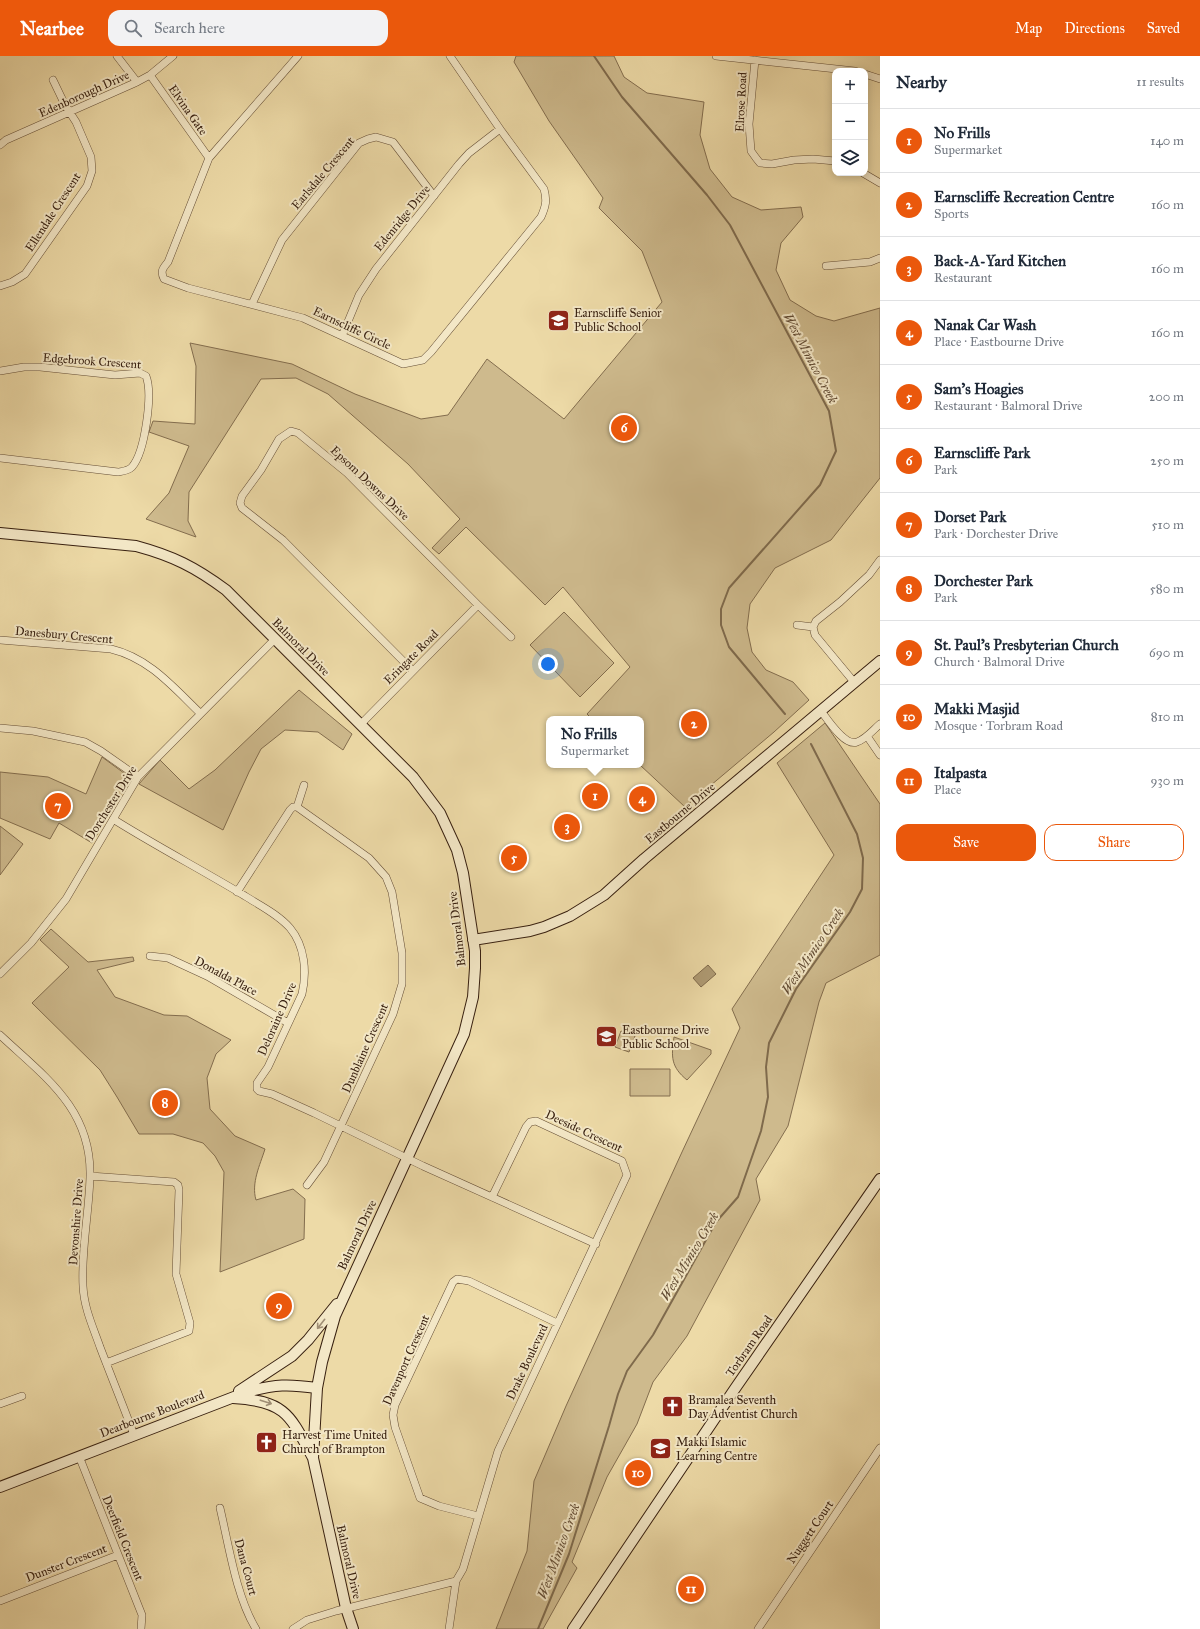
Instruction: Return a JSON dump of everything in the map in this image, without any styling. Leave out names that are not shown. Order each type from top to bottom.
[{"type":"street","points":[[117,56],[137,82]]},
{"type":"street","name":"Edenborough Drive","points":[[0,145],[6,140],[137,82],[150,75],[173,56]]},
{"type":"street","name":"Earnscliffe Circle","points":[[298,56],[209,158],[168,262],[162,269],[162,275],[164,279],[188,288],[303,318],[402,364],[423,360],[541,217],[546,208],[547,198],[544,189],[500,129],[450,56]]},
{"type":"street","points":[[716,56],[832,68]]},
{"type":"street","name":"Elrose Road","points":[[755,60],[749,124],[751,151],[756,158],[760,163],[772,164],[794,160],[813,159],[832,162]]},
{"type":"street","name":"Elvina Gate","points":[[150,75],[209,158]]},
{"type":"street","points":[[868,75],[880,79]]},
{"type":"street","name":"Ellendale Crescent","points":[[0,286],[12,282],[25,274],[86,186],[92,171],[91,157],[76,122],[65,105],[53,80]]},
{"type":"street","name":"Edenridge Drive","points":[[342,336],[359,295],[376,269],[470,153],[500,129]]},
{"type":"street","name":"Earlsdale Crescent","points":[[252,304],[282,240],[359,143],[368,138],[376,137],[393,142],[434,196]]},
{"type":"street","points":[[868,176],[880,183]]},
{"type":"street","points":[[826,266],[870,262],[880,258]]},
{"type":"street","name":"Edgebrook Crescent","points":[[0,371],[24,367],[40,367],[115,375],[140,373],[146,376],[150,388],[146,429],[137,459],[133,466],[128,470],[118,472],[0,458]]},
{"type":"street","name":"Epsom Downs Drive","points":[[413,671],[283,540],[242,508],[240,503],[242,496],[261,470],[279,439],[291,431],[298,433],[347,474],[511,638]]},
{"type":"street","name":"Balmoral Drive","points":[[0,534],[136,546],[170,556],[203,573],[226,590],[413,777],[440,813],[457,850],[463,873],[473,940],[475,982],[470,1015],[464,1034],[345,1293],[329,1335],[317,1388],[313,1458],[346,1608],[353,1629]]},
{"type":"street","points":[[854,682],[814,635],[814,626],[816,621],[840,602],[869,574],[880,560]]},
{"type":"street","name":"Eringate Road","points":[[361,724],[478,605]]},
{"type":"street","points":[[797,625],[814,626]]},
{"type":"street","name":"Dorchester Drive","points":[[0,974],[31,943],[66,899],[138,777],[275,639]]},
{"type":"street","name":"Danesbury Crescent","points":[[0,640],[111,649],[124,652],[138,658],[155,669],[200,713]]},
{"type":"street","name":"Eastbourne Drive","points":[[473,940],[544,927],[570,916],[589,905],[616,885],[644,859],[880,661]]},
{"type":"street","points":[[821,711],[849,743],[857,743],[880,724]]},
{"type":"street","points":[[0,728],[33,731],[85,742],[101,751],[138,777]]},
{"type":"street","points":[[867,736],[880,755]]},
{"type":"street","points":[[237,892],[290,810],[293,807],[297,807],[304,785]]},
{"type":"street","name":"Dunblaine Crescent","points":[[297,807],[369,858],[386,877],[392,892],[399,931],[402,971],[398,1001],[393,1014],[324,1162],[307,1185]]},
{"type":"street","name":"Deloraine Drive","points":[[113,819],[273,914],[289,927],[301,950],[305,966],[305,981],[302,994],[268,1067],[257,1082],[257,1089],[259,1091],[272,1094],[407,1158]]},
{"type":"street","name":"Donalda Place","points":[[150,956],[168,958],[207,976],[288,1023]]},
{"type":"street","name":"Devonshire Drive","points":[[0,1035],[56,1086],[81,1124],[86,1138],[90,1176],[83,1286],[87,1311],[134,1435]]},
{"type":"street","name":"Deeside Crescent","points":[[492,1197],[526,1127],[530,1122],[536,1121],[541,1123],[622,1161],[626,1167],[627,1175],[596,1244]]},
{"type":"street","points":[[407,1158],[596,1244]]},
{"type":"street","points":[[90,1176],[174,1182],[180,1190],[176,1274],[190,1323],[189,1331],[106,1363]]},
{"type":"street","name":"Torbram Road","points":[[573,1629],[734,1390],[880,1179]]},
{"type":"street","name":"Drake Boulevard","points":[[450,1629],[456,1581],[463,1570],[498,1451],[557,1323],[596,1244]]},
{"type":"street","name":"Davenport Crescent","points":[[478,1516],[439,1506],[420,1498],[394,1427],[393,1415],[395,1405],[453,1282],[458,1280],[469,1281],[557,1323]]},
{"type":"street","points":[[227,1398],[292,1356],[308,1340],[345,1293]]},
{"type":"street","name":"Dearbourne Boulevard","points":[[0,1487],[227,1398],[280,1385],[290,1384],[317,1388]]},
{"type":"street","points":[[0,1404],[22,1396]]},
{"type":"street","points":[[227,1398],[260,1400],[272,1404],[284,1412],[297,1428],[313,1458]]},
{"type":"street","name":"Nuggett Court","points":[[758,1629],[880,1448]]},
{"type":"street","name":"Deerfield Crescent","points":[[79,1456],[142,1615],[141,1629]]},
{"type":"street","name":"Dana Court","points":[[220,1508],[241,1594],[251,1621],[256,1629]]},
{"type":"street","name":"Dunster Crescent","points":[[0,1601],[118,1555]]},
{"type":"street","points":[[293,1629],[307,1620],[346,1608],[456,1581]]},
{"type":"shaded area","points":[[516,56],[614,56],[624,77],[647,93],[704,102],[700,135],[710,169],[732,197],[761,210],[801,207],[803,217],[781,243],[776,270],[790,300],[816,316],[834,321],[880,308],[880,478],[831,540],[775,568],[750,604],[747,628],[752,652],[766,670],[793,682],[809,700],[774,732],[685,807],[643,768],[644,716],[589,716],[587,714],[630,667],[563,587],[545,605],[466,527],[439,554],[432,548],[460,519],[408,464],[328,394],[296,378],[261,379],[189,492],[188,521],[196,537],[146,519],[169,493],[189,446],[149,432],[153,421],[195,424],[196,366],[190,343],[292,364],[355,394],[421,419],[448,415],[487,359],[564,419],[662,302],[642,251],[599,208],[603,198],[549,121],[514,62]]},
{"type":"shaded area","points":[[564,612],[614,663],[580,697],[530,645]]},
{"type":"shaded area","points":[[299,690],[352,734],[343,750],[318,732],[285,730],[261,749],[223,830],[139,784],[160,760],[189,789],[215,770]]},
{"type":"shaded area","points":[[825,723],[880,804],[880,955],[826,983],[819,1002],[788,1126],[756,1179],[760,1200],[687,1336],[653,1382],[637,1424],[607,1477],[572,1562],[577,1568],[543,1629],[496,1629],[527,1551],[534,1481],[566,1406],[740,1028],[732,1009],[834,855],[777,763]]},
{"type":"shaded area","points":[[102,757],[128,776],[129,781],[92,843],[59,823],[50,839],[0,818],[0,772],[48,777],[86,794]]},
{"type":"shaded area","points":[[0,826],[23,844],[0,875]]},
{"type":"shaded area","points":[[51,929],[88,962],[133,957],[134,961],[97,970],[115,997],[164,1015],[187,1016],[231,1040],[216,1054],[207,1078],[210,1109],[235,1136],[265,1149],[255,1181],[256,1200],[293,1189],[305,1199],[304,1239],[220,1272],[224,1172],[215,1156],[203,1143],[173,1134],[139,1134],[100,1070],[32,1003],[69,967],[40,940]]},
{"type":"shaded area","points":[[708,965],[716,974],[701,987],[693,978]]},
{"type":"shaded area","points":[[621,1031],[635,1036],[629,1052],[615,1047]]},
{"type":"shaded area","points":[[674,1037],[711,1050],[711,1054],[687,1080],[678,1071],[673,1061]]},
{"type":"shaded area","points":[[630,1069],[670,1069],[670,1096],[630,1096]]},
{"type":"waterway","name":"West Mimico Creek","points":[[594,56],[622,97],[707,195],[730,225],[829,411],[836,451],[820,485],[729,588],[721,609],[721,625],[729,647],[785,714]]},
{"type":"waterway","name":"West Mimico Creek","points":[[538,1629],[569,1554],[618,1394],[627,1371],[653,1335],[716,1222],[738,1197],[761,1131],[768,1097],[766,1067],[769,1043],[796,989],[850,912],[862,889],[863,858],[857,834],[811,744]]},
{"type":"place","name":"Earnscliffe Senior Public School","points":[[559,320]]},
{"type":"place","name":"Earnscliffe Park","points":[[624,428]]},
{"type":"place","name":"Earnscliffe Recreation Centre","points":[[694,724]]},
{"type":"place","name":"No Frills","points":[[595,796]]},
{"type":"place","name":"Nanak Car Wash","points":[[642,799]]},
{"type":"place","name":"Dorset Park","points":[[58,806]]},
{"type":"place","name":"Back-A-Yard Kitchen","points":[[567,827]]},
{"type":"place","name":"Sam's Hoagies","points":[[514,858]]},
{"type":"place","name":"Eastbourne Drive Public School","points":[[607,1037]]},
{"type":"place","name":"Dorchester Park","points":[[165,1103]]},
{"type":"place","name":"St. Paul's Presbyterian Church","points":[[279,1306]]},
{"type":"place","name":"Bramalea Seventh Day Adventist Church","points":[[672,1407]]},
{"type":"place","name":"Harvest Time United Church of Brampton","points":[[267,1442]]},
{"type":"place","name":"Makki Islamic Learning Centre","points":[[660,1449]]},
{"type":"place","name":"Makki Masjid","points":[[638,1473]]},
{"type":"place","name":"Italpasta","points":[[691,1589]]}]
